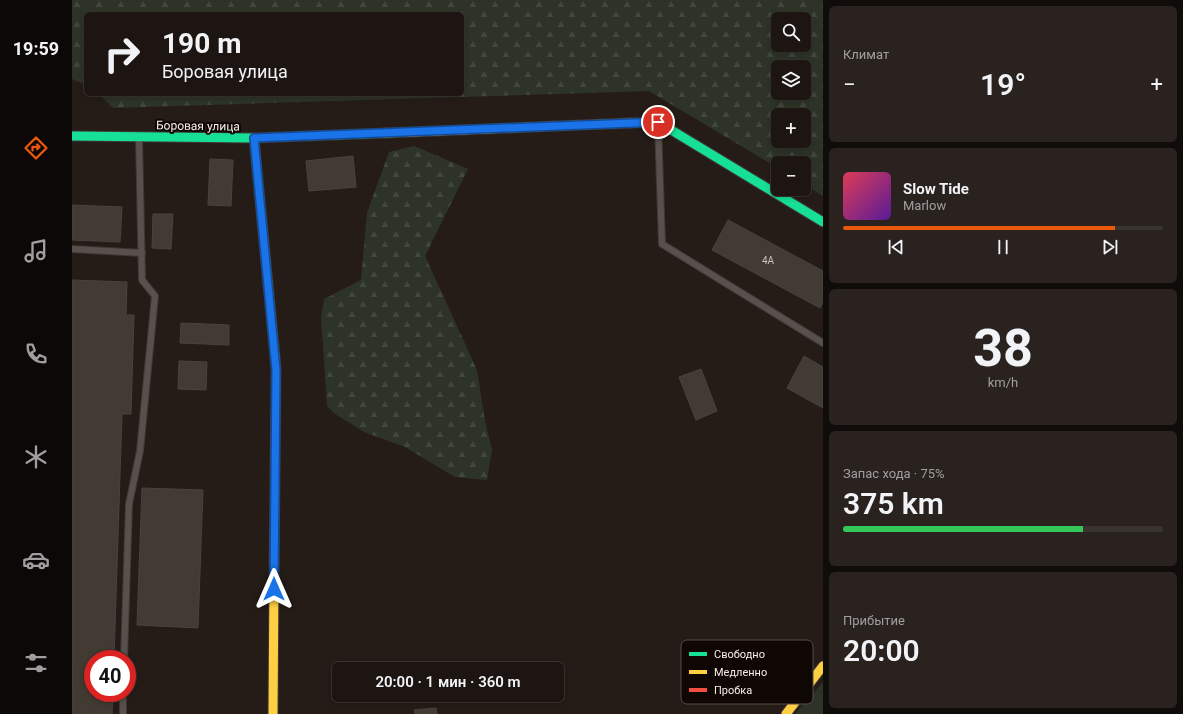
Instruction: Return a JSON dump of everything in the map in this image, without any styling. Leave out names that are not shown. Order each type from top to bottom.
[{"type":"street","name":"Боровая улица","points":[[72,136],[254,138],[658,122]]},
{"type":"street","points":[[658,122],[823,222]]},
{"type":"street","points":[[254,138],[276,370],[273,714]]},
{"type":"street","points":[[813,679],[823,666]]},
{"type":"street","points":[[786,714],[794,704]]},
{"type":"lane","points":[[658,122],[662,244],[823,343]]},
{"type":"lane","points":[[124,650],[129,504],[140,451],[155,296],[142,280],[139,137]]},
{"type":"lane","points":[[72,249],[142,254]]},
{"type":"lane","points":[[123,702],[123,714]]},
{"type":"green space","points":[[72,0],[823,0],[823,196],[811,188],[811,156],[771,156],[771,164],[649,91],[113,108],[101,96],[464,96],[464,12],[84,12],[84,84],[72,79]]},
{"type":"green space","points":[[414,146],[468,169],[425,256],[477,370],[485,421],[492,450],[487,480],[455,477],[405,447],[364,432],[335,414],[327,406],[321,317],[324,299],[361,280],[367,213],[389,152]]},
{"type":"green space","points":[[823,682],[823,714],[795,714],[804,704],[813,704],[813,693]]},
{"type":"building","points":[[353,156],[356,187],[309,191],[306,161]]},
{"type":"building","points":[[210,159],[233,160],[231,206],[208,205]]},
{"type":"building","points":[[72,205],[122,207],[120,242],[72,240]]},
{"type":"building","points":[[153,214],[173,214],[171,249],[152,248]]},
{"type":"building","points":[[728,220],[823,271],[823,302],[820,308],[712,250]]},
{"type":"building","points":[[72,280],[127,282],[126,315],[134,315],[131,414],[122,414],[114,650],[84,650],[84,702],[113,702],[112,714],[72,714]]},
{"type":"building","points":[[181,323],[229,325],[229,345],[180,343]]},
{"type":"building","points":[[804,356],[823,367],[823,408],[787,388]]},
{"type":"building","points":[[179,361],[207,362],[206,390],[178,389]]},
{"type":"building","points":[[701,369],[717,411],[696,420],[679,377]]},
{"type":"building","points":[[142,488],[203,490],[198,628],[137,625]]},
{"type":"building","points":[[436,708],[437,714],[415,714],[414,710]]},
{"type":"traffic: fast","points":[[630,123],[658,122],[823,222]]},
{"type":"traffic: fast","points":[[72,136],[254,138],[386,133]]},
{"type":"traffic: fast","points":[[254,138],[275,357]]},
{"type":"traffic: slow","points":[[386,133],[630,123]]},
{"type":"traffic: slow","points":[[273,714],[274,578]]},
{"type":"traffic: slow","points":[[813,679],[823,666]]},
{"type":"traffic: slow","points":[[786,714],[794,704]]},
{"type":"traffic: jam","points":[[274,578],[275,357]]},
{"type":"route","points":[[274,589],[276,370],[254,138],[658,122]]}]
